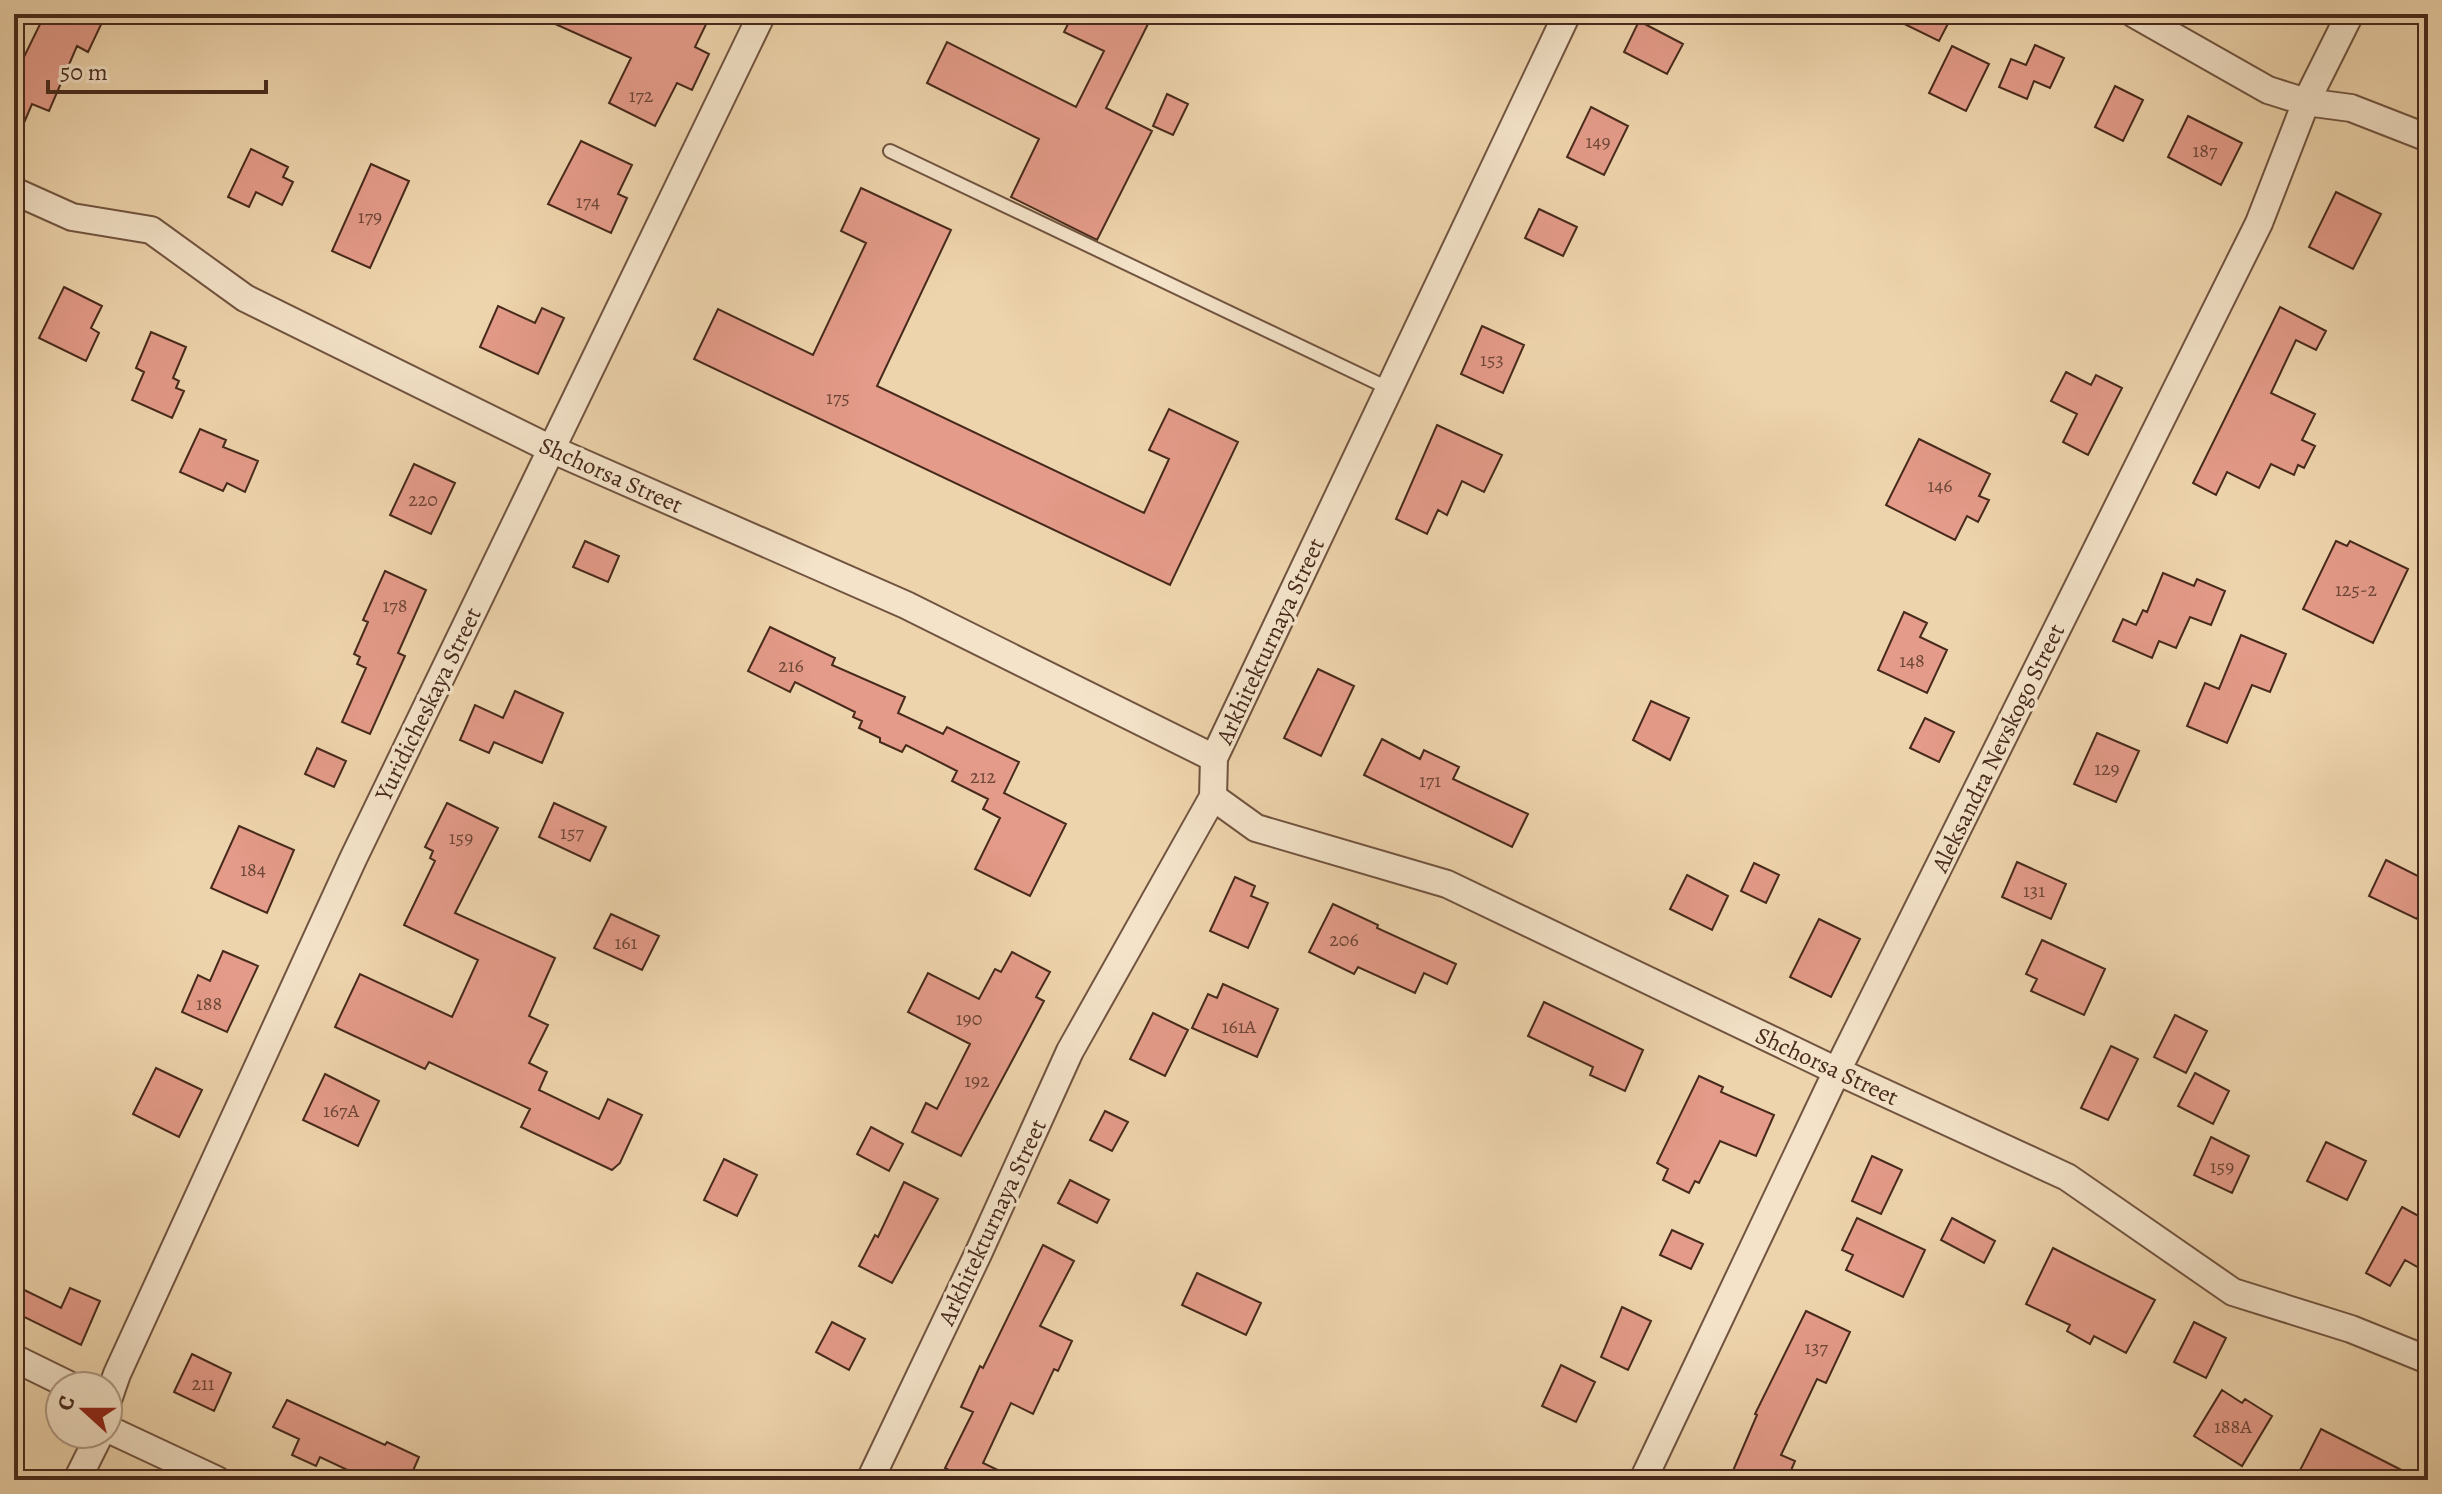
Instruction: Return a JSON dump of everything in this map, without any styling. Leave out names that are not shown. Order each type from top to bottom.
[{"type":"street","name":"Yuridicheskaya Street","points":[[119,1370],[353,859],[762,14]]},
{"type":"street","name":"Arkhitekturnaya Street","points":[[870,1480],[1070,1051],[1213,797],[1214,758],[1567,14]]},
{"type":"street","points":[[2134,14],[2268,90],[2306,102],[2351,108],[2428,138]]},
{"type":"street","name":"Aleksandra Nevskogo Street","points":[[1643,1480],[1837,1071],[2259,223],[2306,102],[2350,14]]},
{"type":"street","name":"Shchorsa Street","points":[[14,191],[72,217],[151,230],[245,298],[551,449],[906,605],[1214,758]]},
{"type":"street","name":"Shchorsa Street","points":[[1213,797],[1256,828],[1447,884],[1837,1071],[2067,1177],[2233,1292],[2351,1329],[2428,1360]]},
{"type":"street","points":[[14,1358],[44,1373]]},
{"type":"street","points":[[124,1436],[217,1480]]},
{"type":"street","points":[[77,1480],[92,1450]]},
{"type":"lane","points":[[890,151],[1390,389]]},
{"type":"building","points":[[45,14],[106,14],[88,52],[77,46],[49,111],[32,104],[14,146],[14,63],[20,65]]},
{"type":"building","points":[[533,14],[711,14],[695,47],[709,54],[692,90],[677,83],[655,126],[609,103],[631,58]]},
{"type":"building","points":[[1073,14],[1153,14],[1106,108],[1152,131],[1097,240],[1011,197],[1039,139],[927,83],[947,42],[1076,107],[1104,51],[1064,32]]},
{"type":"building","points":[[1884,14],[1953,14],[1939,41]]},
{"type":"building","points":[[1639,21],[1683,44],[1667,74],[1624,52]]},
{"type":"building","points":[[2035,45],[2064,58],[2050,88],[2034,81],[2027,99],[1999,87],[2011,59],[2026,65]]},
{"type":"building","points":[[1952,46],[1989,64],[1966,111],[1929,93]]},
{"type":"building","points":[[2115,86],[2143,100],[2123,141],[2095,127]]},
{"type":"building","points":[[1167,94],[1188,104],[1173,135],[1153,126]]},
{"type":"building","points":[[1591,107],[1628,126],[1604,175],[1567,157]]},
{"type":"building","points":[[2188,116],[2242,143],[2221,185],[2168,157]]},
{"type":"building","points":[[581,141],[632,165],[618,194],[627,198],[611,233],[548,204]]},
{"type":"building","points":[[251,149],[288,167],[283,177],[293,182],[282,205],[256,192],[249,207],[228,197]]},
{"type":"building","points":[[371,164],[409,181],[370,268],[332,251]]},
{"type":"building","points":[[861,188],[951,230],[877,386],[1144,513],[1169,459],[1149,450],[1169,409],[1238,442],[1170,585],[694,359],[718,309],[813,355],[866,243],[841,231]]},
{"type":"building","points":[[2336,192],[2381,214],[2353,269],[2309,247]]},
{"type":"building","points":[[1539,209],[1577,227],[1563,256],[1525,238]]},
{"type":"building","points":[[64,287],[102,306],[91,328],[99,333],[86,361],[39,338]]},
{"type":"building","points":[[498,306],[535,323],[542,308],[564,318],[538,374],[480,347]]},
{"type":"building","points":[[2280,307],[2326,331],[2316,350],[2296,340],[2271,393],[2315,414],[2302,440],[2315,446],[2304,468],[2298,465],[2294,475],[2271,464],[2259,488],[2227,472],[2216,495],[2193,483]]},
{"type":"building","points":[[1482,326],[1524,345],[1503,393],[1461,374]]},
{"type":"building","points":[[151,332],[186,347],[173,378],[179,381],[176,388],[184,391],[172,418],[132,400],[144,372],[136,368]]},
{"type":"building","points":[[2066,372],[2091,385],[2096,375],[2122,388],[2088,455],[2063,442],[2077,414],[2051,401]]},
{"type":"building","points":[[1437,425],[1502,455],[1484,492],[1462,481],[1447,515],[1438,510],[1427,534],[1396,519]]},
{"type":"building","points":[[200,429],[226,440],[223,447],[258,461],[245,492],[227,483],[223,491],[180,472]]},
{"type":"building","points":[[1919,439],[1990,474],[1979,496],[1989,500],[1978,522],[1967,516],[1955,540],[1886,505]]},
{"type":"building","points":[[414,464],[455,483],[431,534],[390,515]]},
{"type":"building","points":[[585,541],[619,556],[608,582],[573,567]]},
{"type":"building","points":[[2336,541],[2347,546],[2350,541],[2408,569],[2373,643],[2303,609]]},
{"type":"building","points":[[385,571],[426,590],[398,653],[405,656],[370,734],[342,722],[366,668],[357,664],[360,657],[354,654],[368,622],[363,620]]},
{"type":"building","points":[[2163,573],[2194,586],[2197,579],[2225,591],[2211,625],[2190,617],[2176,648],[2159,641],[2152,658],[2113,641],[2123,619],[2136,625],[2143,610],[2147,612]]},
{"type":"building","points":[[1904,612],[1927,623],[1920,637],[1947,650],[1927,693],[1878,670]]},
{"type":"building","points":[[770,627],[835,658],[832,665],[905,697],[898,713],[943,734],[947,727],[1019,762],[1004,793],[1066,824],[1030,896],[975,869],[1000,818],[983,809],[988,799],[952,781],[957,771],[906,745],[902,752],[880,742],[880,738],[859,728],[862,721],[853,717],[855,712],[795,682],[790,692],[748,671]]},
{"type":"building","points":[[2241,635],[2286,654],[2270,692],[2252,685],[2227,743],[2187,726],[2205,683],[2219,689]]},
{"type":"building","points":[[1318,669],[1354,686],[1321,756],[1284,738]]},
{"type":"building","points":[[515,691],[563,713],[542,763],[494,742],[489,753],[460,740],[475,705],[503,718]]},
{"type":"building","points":[[1651,701],[1689,718],[1670,760],[1633,740]]},
{"type":"building","points":[[1925,718],[1954,732],[1939,762],[1910,748]]},
{"type":"building","points":[[2097,733],[2139,751],[2116,802],[2074,784]]},
{"type":"building","points":[[1382,739],[1420,759],[1424,750],[1459,767],[1453,779],[1528,814],[1512,847],[1364,775]]},
{"type":"building","points":[[317,748],[346,761],[334,787],[305,774]]},
{"type":"building","points":[[447,803],[498,828],[455,913],[555,958],[529,1016],[548,1025],[529,1063],[547,1072],[539,1090],[599,1119],[608,1099],[642,1115],[620,1163],[612,1170],[521,1127],[530,1109],[429,1062],[425,1069],[335,1027],[360,974],[452,1017],[478,960],[404,925],[435,861],[430,858],[433,851],[425,847]]},
{"type":"building","points":[[554,803],[606,827],[590,861],[539,837]]},
{"type":"building","points":[[239,826],[294,850],[267,913],[211,888]]},
{"type":"building","points":[[2386,860],[2428,881],[2428,896],[2417,919],[2369,896]]},
{"type":"building","points":[[2017,862],[2066,884],[2051,919],[2002,897]]},
{"type":"building","points":[[1754,863],[1779,875],[1766,903],[1741,891]]},
{"type":"building","points":[[1687,875],[1728,896],[1712,930],[1670,909]]},
{"type":"building","points":[[1235,877],[1255,886],[1251,896],[1268,903],[1248,948],[1210,931]]},
{"type":"building","points":[[1333,904],[1456,964],[1447,984],[1424,973],[1415,993],[1358,967],[1354,974],[1309,952]]},
{"type":"building","points":[[611,914],[659,936],[642,970],[594,948]]},
{"type":"building","points":[[1819,919],[1860,939],[1831,997],[1790,977]]},
{"type":"building","points":[[2042,940],[2105,969],[2084,1015],[2031,991],[2037,979],[2026,974]]},
{"type":"building","points":[[223,951],[258,966],[227,1032],[182,1012],[198,975],[210,981]]},
{"type":"building","points":[[1012,952],[1050,972],[1036,997],[1044,1001],[961,1156],[912,1132],[926,1103],[937,1109],[970,1044],[908,1012],[928,973],[979,999],[995,969],[1001,972]]},
{"type":"building","points":[[1223,984],[1278,1009],[1257,1057],[1192,1028],[1208,994],[1217,998]]},
{"type":"building","points":[[1544,1002],[1643,1050],[1625,1091],[1590,1075],[1593,1067],[1528,1036]]},
{"type":"building","points":[[1153,1013],[1188,1030],[1165,1076],[1130,1059]]},
{"type":"building","points":[[2175,1015],[2207,1031],[2186,1073],[2154,1057]]},
{"type":"building","points":[[2111,1046],[2138,1059],[2108,1120],[2081,1108]]},
{"type":"building","points":[[156,1068],[202,1090],[179,1137],[133,1114]]},
{"type":"building","points":[[2195,1073],[2229,1091],[2213,1124],[2178,1106]]},
{"type":"building","points":[[325,1074],[379,1101],[358,1146],[303,1120]]},
{"type":"building","points":[[1699,1076],[1723,1087],[1721,1092],[1774,1115],[1756,1156],[1720,1141],[1699,1183],[1695,1181],[1689,1193],[1663,1180],[1668,1169],[1657,1163]]},
{"type":"building","points":[[1105,1111],[1128,1122],[1112,1151],[1090,1140]]},
{"type":"building","points":[[871,1127],[903,1144],[889,1171],[857,1154]]},
{"type":"building","points":[[2211,1137],[2249,1156],[2232,1193],[2194,1175]]},
{"type":"building","points":[[2326,1142],[2366,1161],[2347,1200],[2307,1181]]},
{"type":"building","points":[[1872,1156],[1902,1170],[1881,1214],[1852,1201]]},
{"type":"building","points":[[724,1159],[757,1175],[737,1216],[704,1200]]},
{"type":"building","points":[[1070,1180],[1109,1200],[1097,1223],[1058,1203]]},
{"type":"building","points":[[904,1182],[938,1199],[892,1283],[859,1266],[875,1235],[878,1237]]},
{"type":"building","points":[[2402,1207],[2428,1221],[2428,1273],[2405,1260],[2390,1286],[2366,1273]]},
{"type":"building","points":[[1857,1218],[1925,1250],[1903,1297],[1846,1270],[1853,1255],[1842,1250]]},
{"type":"building","points":[[1952,1218],[1995,1241],[1984,1263],[1941,1240]]},
{"type":"building","points":[[1672,1230],[1703,1244],[1691,1269],[1660,1255]]},
{"type":"building","points":[[1043,1245],[1074,1261],[1040,1326],[1072,1341],[1058,1371],[1054,1369],[1033,1414],[1011,1403],[983,1463],[1019,1480],[953,1480],[956,1474],[945,1468],[973,1412],[961,1407]]},
{"type":"building","points":[[2053,1248],[2155,1300],[2126,1353],[2094,1336],[2090,1344],[2067,1331],[2070,1325],[2026,1304]]},
{"type":"building","points":[[1197,1273],[1261,1303],[1246,1335],[1182,1305]]},
{"type":"building","points":[[14,1285],[61,1308],[70,1288],[100,1301],[81,1345],[14,1312]]},
{"type":"building","points":[[1622,1307],[1651,1321],[1628,1370],[1601,1357]]},
{"type":"building","points":[[1806,1311],[1850,1332],[1826,1383],[1817,1379],[1781,1455],[1795,1461],[1787,1480],[1729,1480],[1755,1414]]},
{"type":"building","points":[[832,1322],[865,1339],[849,1370],[816,1352]]},
{"type":"building","points":[[2194,1322],[2226,1338],[2206,1378],[2174,1362]]},
{"type":"building","points":[[192,1354],[231,1373],[214,1411],[174,1392]]},
{"type":"building","points":[[1561,1365],[1595,1382],[1576,1422],[1542,1406]]},
{"type":"building","points":[[2222,1390],[2242,1403],[2245,1399],[2272,1416],[2242,1466],[2194,1436]]},
{"type":"building","points":[[287,1400],[385,1445],[387,1442],[419,1457],[409,1480],[378,1480],[358,1471],[356,1474],[320,1457],[316,1466],[292,1455],[299,1439],[273,1427]]},
{"type":"building","points":[[2321,1429],[2421,1480],[2295,1480]]}]
